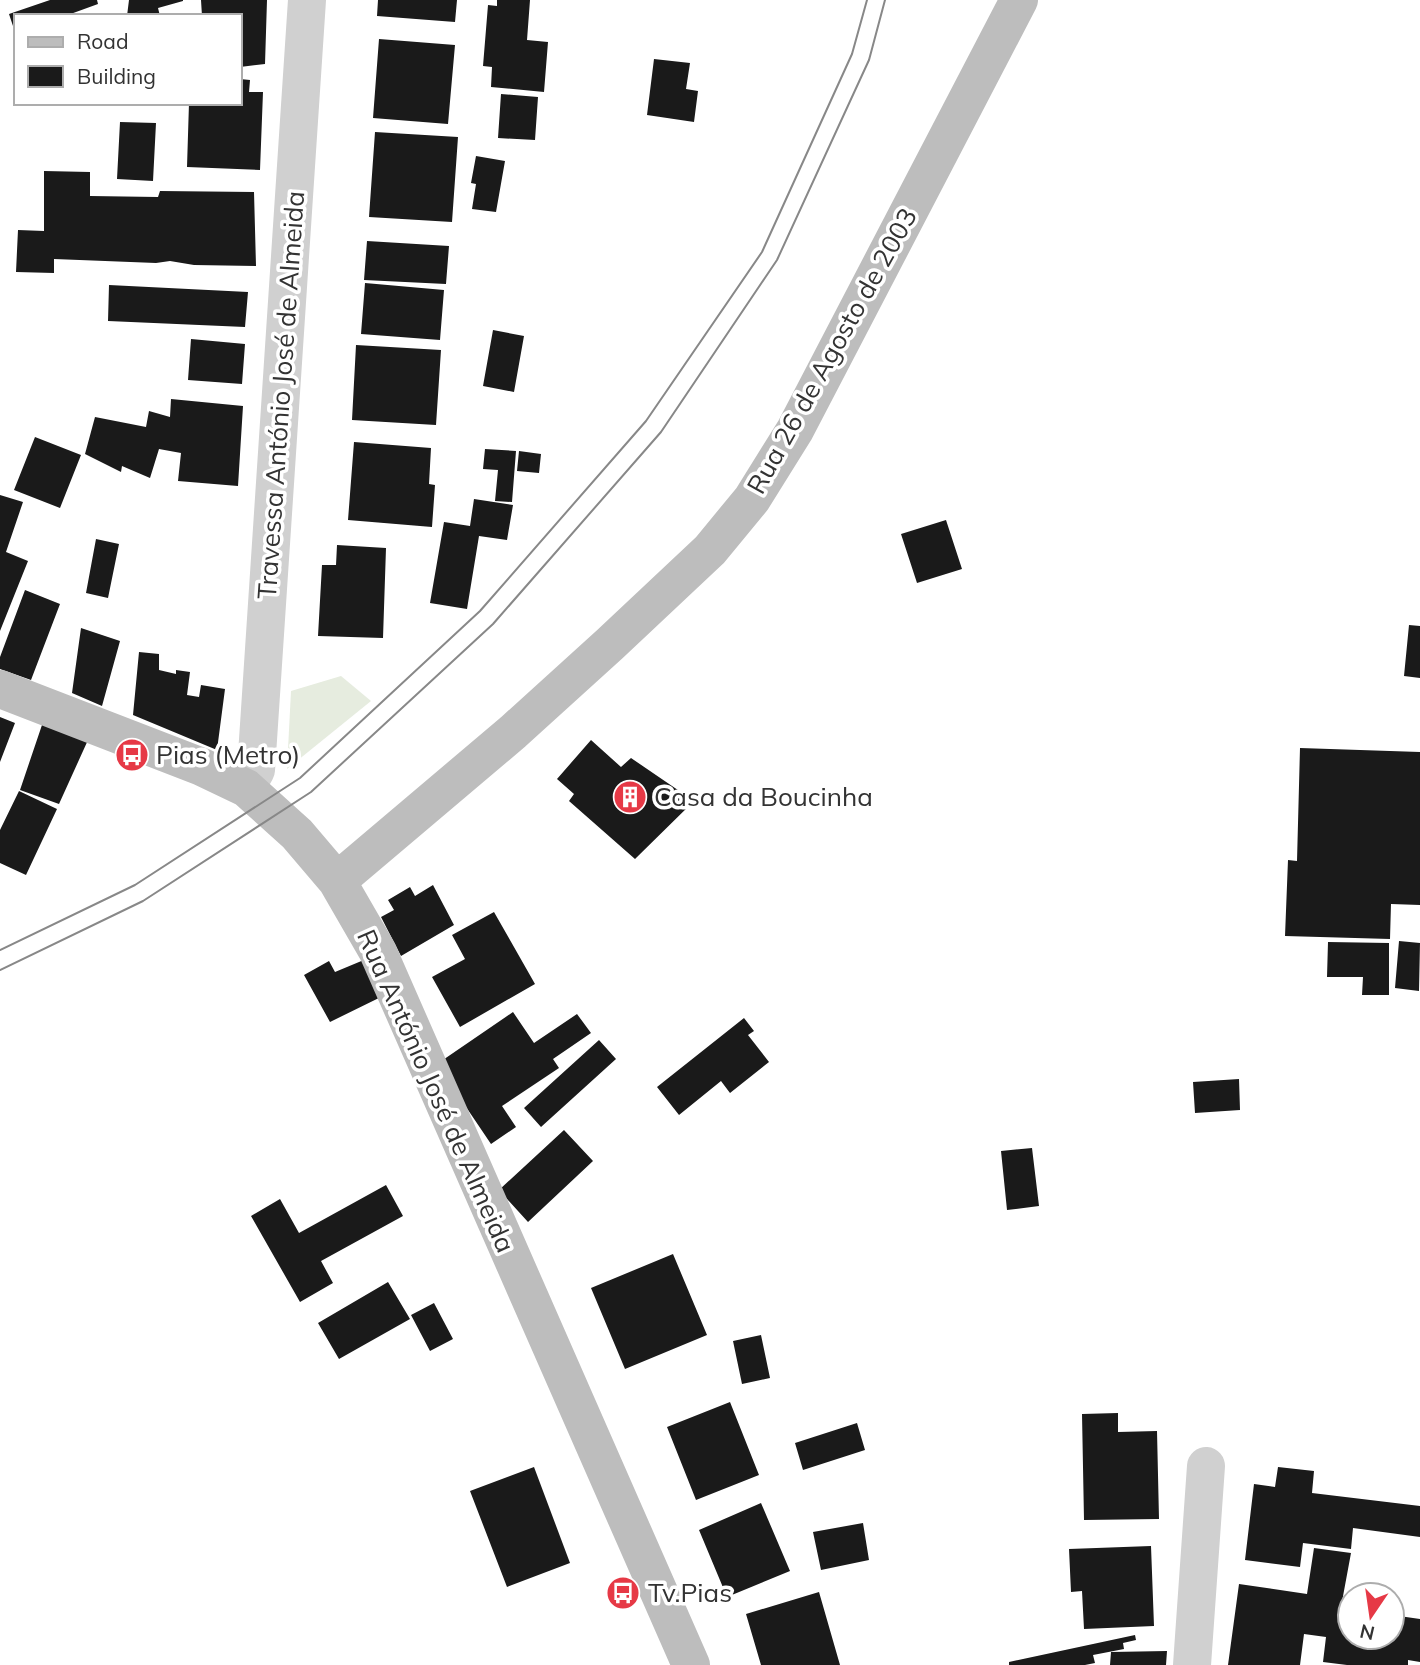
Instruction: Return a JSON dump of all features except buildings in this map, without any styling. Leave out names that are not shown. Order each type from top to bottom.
[{"type":"main road","name":"Rua 26 de Agosto de 2003","points":[[337,881],[513,732],[601,653],[710,550],[752,499],[795,430],[1018,0]]},
{"type":"main road","name":"Rua António José de Almeida","points":[[0,689],[202,767],[249,790],[297,834],[337,881],[378,952],[691,1665]]},
{"type":"street","name":"Travessa António José de Almeida","points":[[249,790],[257,760],[307,0]]},
{"type":"street","points":[[1192,1665],[1206,1466]]},
{"type":"shaded area","points":[[341,676],[371,701],[287,769],[291,691]]},
{"type":"tram line","points":[[0,950],[135,885],[300,778],[480,611],[646,421],[762,252],[852,54],[867,0]]},
{"type":"tram line","points":[[0,970],[143,901],[311,792],[493,624],[661,432],[777,260],[869,60],[885,0]]},
{"type":"place","name":"Pias (Metro)","points":[[132,755]]},
{"type":"place","name":"Casa da Boucinha","points":[[630,797]]},
{"type":"place","name":"Tv.Pias","points":[[623,1593]]}]
